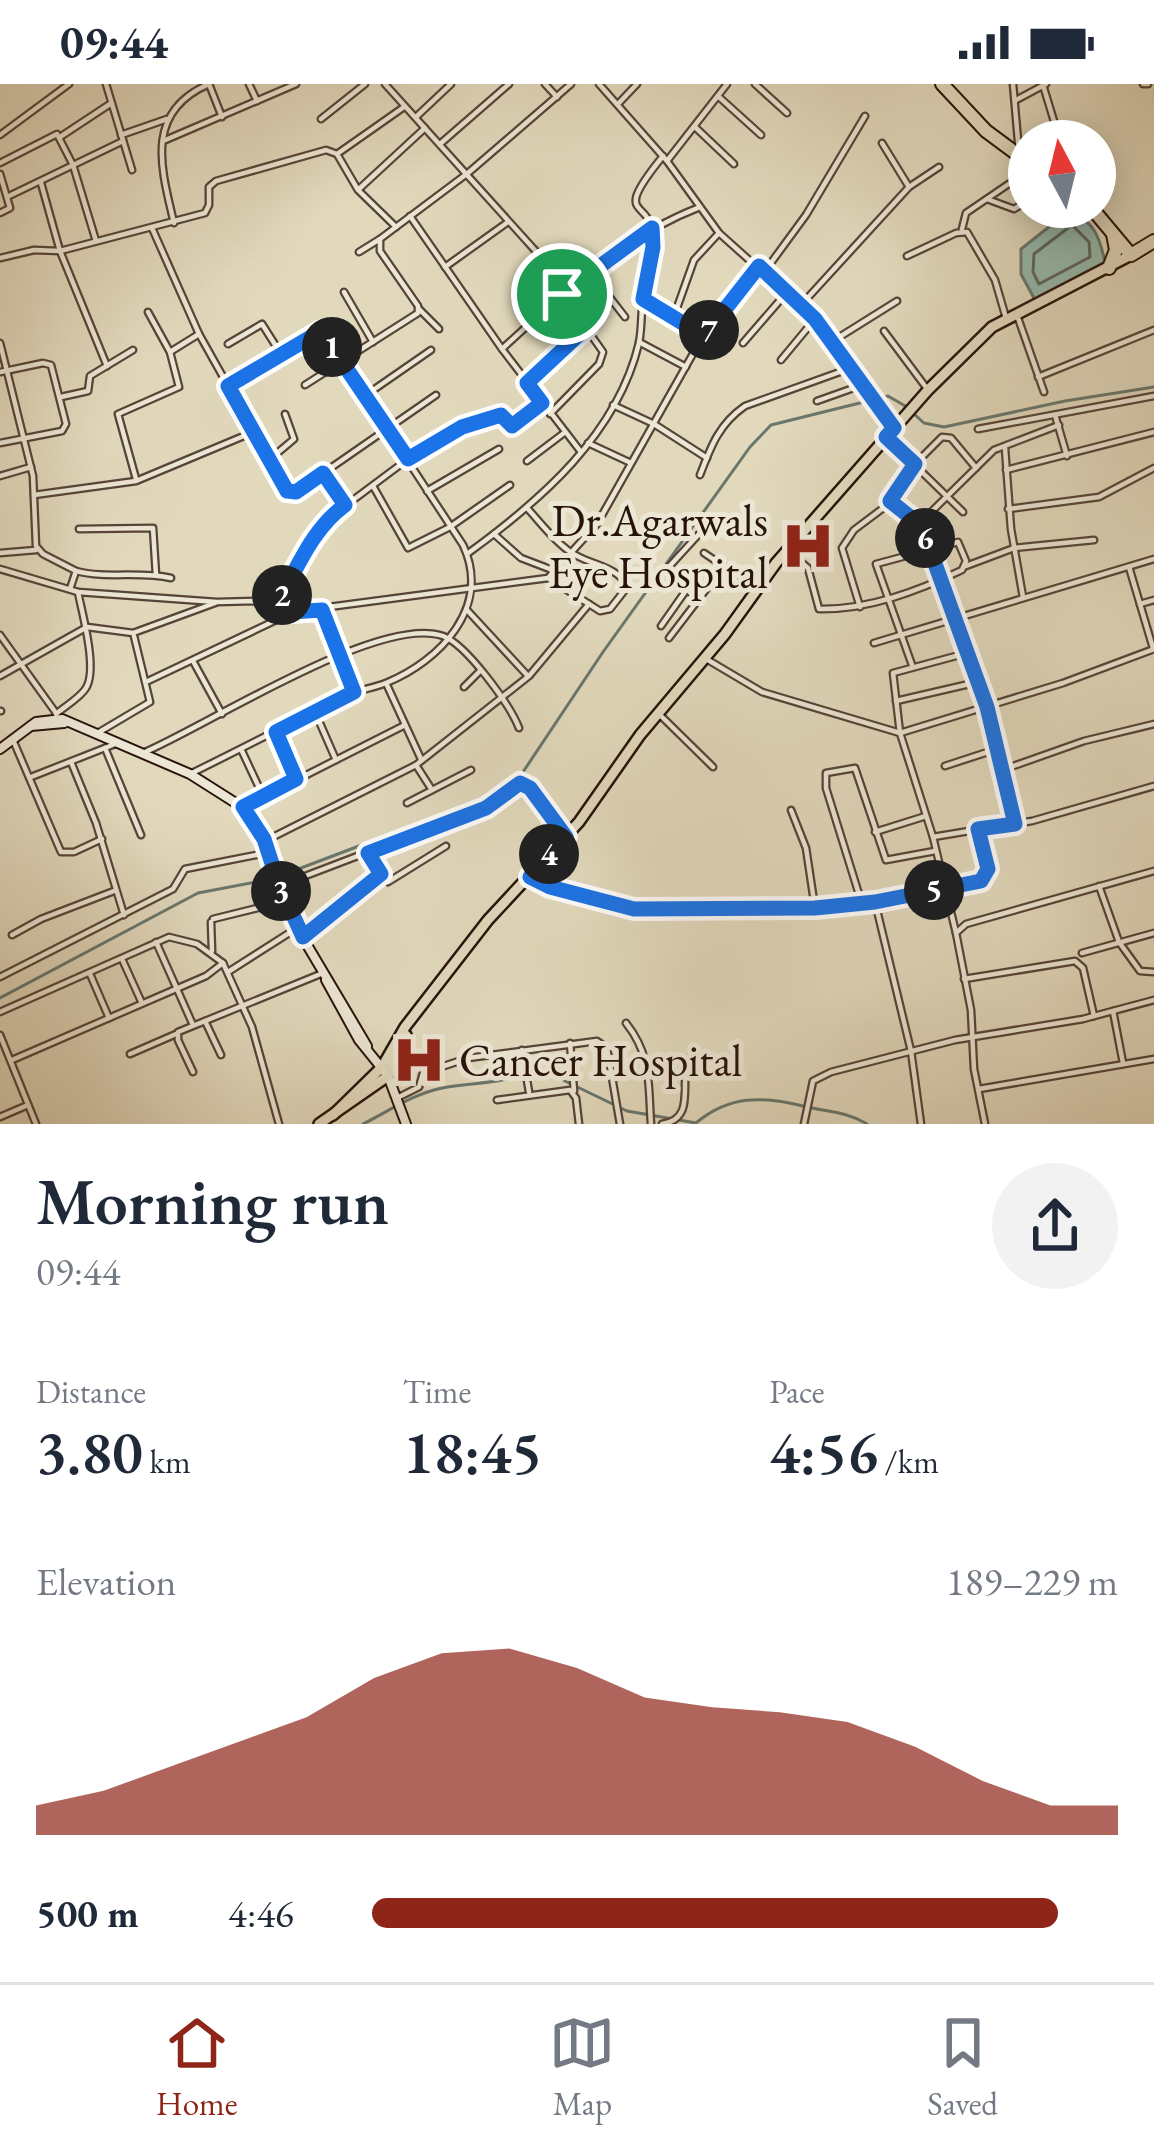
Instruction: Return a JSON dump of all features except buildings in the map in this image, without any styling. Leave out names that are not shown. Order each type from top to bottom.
[{"type":"highway","points":[[942,84],[1008,148]]},
{"type":"highway","points":[[1111,228],[1142,248]]},
{"type":"highway","points":[[1115,232],[1142,248]]},
{"type":"highway","points":[[1109,268],[1115,232]]},
{"type":"main road","points":[[319,1124],[385,1071],[412,1018],[488,920],[566,837],[756,588],[928,390],[980,338],[1011,316],[1142,248]]},
{"type":"main road","points":[[0,749],[29,726],[55,716],[190,774],[244,808],[264,840],[300,933],[385,1071],[406,1124]]},
{"type":"main road","points":[[29,726],[67,722]]},
{"type":"main road","points":[[312,951],[359,1040],[367,1046]]},
{"type":"street","points":[[0,135],[69,84]]},
{"type":"street","points":[[106,84],[132,170]]},
{"type":"street","points":[[174,224],[161,166],[168,119],[183,96],[209,84],[222,117]]},
{"type":"street","points":[[249,84],[257,101]]},
{"type":"street","points":[[163,141],[296,84]]},
{"type":"street","points":[[321,119],[365,84]]},
{"type":"street","points":[[385,84],[468,173],[565,291],[600,345],[602,358],[550,414]]},
{"type":"street","points":[[416,118],[452,84]]},
{"type":"street","points":[[440,144],[509,84]]},
{"type":"street","points":[[545,84],[557,97]]},
{"type":"street","points":[[359,252],[468,173],[571,84]]},
{"type":"street","points":[[599,84],[665,159],[719,233],[815,319],[890,432],[944,497],[963,512]]},
{"type":"street","points":[[618,104],[637,84]]},
{"type":"street","points":[[467,554],[526,507],[581,452],[613,405],[639,342],[653,247],[652,228],[633,198],[728,84]]},
{"type":"street","points":[[755,84],[787,113]]},
{"type":"street","points":[[1012,84],[1019,120]]},
{"type":"street","points":[[1016,100],[1045,85],[1054,120]]},
{"type":"street","points":[[719,97],[761,135]]},
{"type":"street","points":[[60,137],[111,103]]},
{"type":"street","points":[[337,154],[404,107]]},
{"type":"street","points":[[0,569],[74,590],[255,601],[291,612],[548,578],[597,524],[704,336],[806,215],[865,116]]},
{"type":"street","points":[[9,196],[168,119]]},
{"type":"street","points":[[695,127],[734,164]]},
{"type":"street","points":[[358,190],[425,128]]},
{"type":"street","points":[[0,163],[52,134],[60,137],[74,165],[96,241]]},
{"type":"street","points":[[882,143],[909,188]]},
{"type":"street","points":[[0,258],[34,250],[60,251],[174,224],[208,211],[208,188],[216,181],[326,150],[337,154],[358,190],[396,226]]},
{"type":"street","points":[[802,304],[909,188],[938,167]]},
{"type":"street","points":[[0,175],[10,208],[0,213]]},
{"type":"street","points":[[962,232],[966,213],[1008,179]]},
{"type":"street","points":[[40,183],[60,251],[106,366]]},
{"type":"street","points":[[987,199],[1008,208]]},
{"type":"street","points":[[502,349],[590,272],[652,228],[700,207]]},
{"type":"street","points":[[410,216],[581,452]]},
{"type":"street","points":[[445,267],[508,222]]},
{"type":"street","points":[[152,228],[199,334],[291,493],[436,395]]},
{"type":"street","points":[[908,256],[962,232]]},
{"type":"street","points":[[962,232],[974,238],[984,257],[1043,392]]},
{"type":"street","points":[[674,319],[694,260],[719,233]]},
{"type":"street","points":[[380,239],[380,251],[419,309],[440,329]]},
{"type":"street","points":[[590,272],[625,317]]},
{"type":"street","points":[[743,343],[788,291]]},
{"type":"street","points":[[344,292],[373,341]]},
{"type":"street","points":[[643,299],[704,336]]},
{"type":"street","points":[[832,341],[897,302]]},
{"type":"street","points":[[305,385],[419,309]]},
{"type":"street","points":[[136,481],[118,414],[179,387],[170,352],[148,312]]},
{"type":"street","points":[[781,360],[815,319]]},
{"type":"street","points":[[228,344],[262,324],[281,354]]},
{"type":"street","points":[[527,383],[587,327]]},
{"type":"street","points":[[1038,377],[1154,330]]},
{"type":"street","points":[[190,774],[354,692],[417,667],[449,638],[466,610],[472,585],[467,554],[321,331],[228,386]]},
{"type":"street","points":[[884,332],[928,390]]},
{"type":"street","points":[[170,352],[199,334]]},
{"type":"street","points":[[639,342],[686,367]]},
{"type":"street","points":[[0,343],[3,371],[32,467],[38,550]]},
{"type":"street","points":[[61,397],[88,391],[90,376],[133,350]]},
{"type":"street","points":[[365,396],[430,350]]},
{"type":"street","points":[[3,371],[47,363],[53,369],[66,428]]},
{"type":"street","points":[[700,475],[721,425],[745,406],[851,368]]},
{"type":"street","points":[[817,401],[862,385]]},
{"type":"street","points":[[978,429],[1154,396]]},
{"type":"street","points":[[275,607],[321,524],[345,505],[462,427],[501,415],[512,426],[542,403]]},
{"type":"street","points":[[613,405],[707,458]]},
{"type":"street","points":[[269,460],[294,440],[285,414]]},
{"type":"street","points":[[1055,415],[1066,456]]},
{"type":"street","points":[[0,443],[27,440],[74,424]]},
{"type":"street","points":[[919,524],[994,449],[1059,425]]},
{"type":"street","points":[[34,495],[136,481],[254,432]]},
{"type":"street","points":[[1006,470],[1154,432]]},
{"type":"street","points":[[527,461],[564,433]]},
{"type":"street","points":[[860,607],[842,548],[854,530],[890,501],[915,464],[947,436],[976,468]]},
{"type":"street","points":[[588,443],[631,464]]},
{"type":"street","points":[[1005,447],[1008,509],[1023,597]]},
{"type":"street","points":[[428,491],[500,449]]},
{"type":"street","points":[[0,476],[32,467]]},
{"type":"street","points":[[1008,509],[1099,497],[1154,468]]},
{"type":"street","points":[[323,473],[345,505]]},
{"type":"street","points":[[373,486],[405,547],[412,548],[510,485]]},
{"type":"street","points":[[890,501],[919,524],[929,548],[987,707],[1015,824]]},
{"type":"street","points":[[526,507],[572,554],[600,562],[620,574],[628,586],[605,611],[548,578]]},
{"type":"street","points":[[79,529],[153,528],[156,575]]},
{"type":"street","points":[[494,534],[521,558],[556,571]]},
{"type":"street","points":[[698,600],[666,569],[699,534]]},
{"type":"street","points":[[788,550],[808,568],[819,609],[860,607],[886,599],[1014,548],[1094,540]]},
{"type":"street","points":[[911,665],[876,565],[958,542],[966,566]]},
{"type":"street","points":[[0,553],[38,550],[76,571],[171,578]]},
{"type":"street","points":[[704,553],[756,588]]},
{"type":"street","points":[[874,643],[1154,559]]},
{"type":"street","points":[[669,638],[724,566]]},
{"type":"street","points":[[705,658],[762,692],[900,733],[1154,649],[1129,567]]},
{"type":"street","points":[[0,635],[55,716],[87,687],[87,627],[74,590],[76,571]]},
{"type":"street","points":[[661,626],[687,589]]},
{"type":"street","points":[[1140,604],[1154,600]]},
{"type":"street","points":[[0,676],[87,627],[133,633],[217,602]]},
{"type":"street","points":[[264,840],[418,762],[529,676],[589,604]]},
{"type":"street","points":[[322,610],[354,692]]},
{"type":"street","points":[[466,610],[529,676]]},
{"type":"street","points":[[148,681],[291,612]]},
{"type":"street","points":[[96,734],[150,702],[133,633]]},
{"type":"street","points":[[140,754],[338,654],[421,634],[449,638],[502,697],[519,728]]},
{"type":"street","points":[[967,653],[894,671],[900,733],[933,837],[956,933],[985,1124]]},
{"type":"street","points":[[193,662],[223,715]]},
{"type":"street","points":[[464,687],[479,672]]},
{"type":"street","points":[[896,701],[978,682]]},
{"type":"street","points":[[386,683],[433,790]]},
{"type":"street","points":[[315,712],[336,760]]},
{"type":"street","points":[[658,713],[713,767]]},
{"type":"street","points":[[1002,770],[1084,741],[1154,724]]},
{"type":"street","points":[[244,808],[405,725]]},
{"type":"street","points":[[276,732],[296,779]]},
{"type":"street","points":[[14,740],[61,852],[74,852],[102,839]]},
{"type":"street","points":[[31,777],[118,743]]},
{"type":"street","points":[[105,748],[141,835]]},
{"type":"street","points":[[242,749],[263,796]]},
{"type":"street","points":[[945,766],[997,749]]},
{"type":"street","points":[[71,762],[102,839],[124,916]]},
{"type":"street","points":[[862,904],[826,788],[826,773],[855,768],[886,860],[935,851]]},
{"type":"street","points":[[407,803],[471,770]]},
{"type":"street","points":[[278,884],[486,808],[520,783],[530,788],[566,837]]},
{"type":"street","points":[[933,837],[1015,824],[1154,785]]},
{"type":"street","points":[[790,810],[806,848],[815,908]]},
{"type":"street","points":[[875,832],[926,816]]},
{"type":"street","points":[[530,877],[550,887],[634,909],[862,904],[985,879],[988,869],[978,829]]},
{"type":"street","points":[[368,853],[384,880],[392,881],[446,846]]},
{"type":"street","points":[[0,977],[172,890],[185,869],[268,853]]},
{"type":"street","points":[[956,933],[966,924],[1154,872]]},
{"type":"street","points":[[228,972],[300,933],[381,874]]},
{"type":"street","points":[[1099,886],[1120,942],[1140,971],[1154,972]]},
{"type":"street","points":[[12,934],[114,891]]},
{"type":"street","points":[[212,951],[212,920],[286,901]]},
{"type":"street","points":[[875,902],[911,1051],[921,1124]]},
{"type":"street","points":[[1082,953],[1154,933]]},
{"type":"street","points":[[0,1012],[176,936],[212,951],[224,963],[252,1027],[279,1124]]},
{"type":"street","points":[[157,943],[193,1025]]},
{"type":"street","points":[[122,959],[141,1001]]},
{"type":"street","points":[[964,979],[1076,961],[1081,963],[1094,1016]]},
{"type":"street","points":[[12,1060],[224,963]]},
{"type":"street","points":[[130,1054],[239,1004],[322,973]]},
{"type":"street","points":[[90,974],[109,1018]]},
{"type":"street","points":[[804,1120],[813,1081],[831,1072],[1154,1000]]},
{"type":"street","points":[[1113,1011],[1123,1064]]},
{"type":"street","points":[[205,1021],[221,1055]]},
{"type":"street","points":[[626,1023],[643,1044],[647,1058],[651,1124]]},
{"type":"street","points":[[176,1034],[193,1072]]},
{"type":"street","points":[[0,1035],[36,1124]]},
{"type":"street","points":[[399,1103],[417,1090],[428,1070],[468,1058],[597,1041],[608,1048],[620,1124]]},
{"type":"street","points":[[570,1043],[579,1124]]},
{"type":"street","points":[[522,1050],[529,1094]]},
{"type":"street","points":[[662,1124],[681,1117],[688,1058]]},
{"type":"street","points":[[979,1089],[1154,1059]]},
{"type":"street","points":[[497,1100],[574,1092]]},
{"type":"street","points":[[0,1117],[29,1105]]},
{"type":"water","points":[[1048,228],[1091,228],[1105,263],[1035,300],[1021,274],[1021,249]]},
{"type":"waterway","points":[[914,414],[924,423],[944,427],[1154,387]]},
{"type":"waterway","points":[[0,998],[198,893],[272,879],[504,791],[523,772],[603,652],[750,447],[771,425],[888,396],[907,407]]},
{"type":"waterway","points":[[363,1124],[431,1091],[501,1080],[534,1066],[627,1111],[696,1123],[721,1107],[760,1100],[836,1112],[867,1124]]},
{"type":"place","name":"Dr.Agarwals Eye Hospital","points":[[808,546]]},
{"type":"place","name":"Cancer Hospital","points":[[419,1060]]},
{"type":"route","points":[[652,228],[643,299],[653,306],[704,336],[759,266],[802,304],[837,348],[894,428],[886,437],[915,464],[890,501],[919,524],[987,707],[1015,824],[978,829],[988,869],[985,879],[862,904],[778,910],[634,909],[550,887],[530,877],[566,837],[530,788],[520,783],[486,808],[368,853],[381,874],[303,937],[264,839],[243,807],[296,779],[276,732],[354,692],[322,610],[291,612],[275,607],[321,524],[345,505],[323,473],[296,492],[287,491],[228,386],[321,331],[408,459],[462,427],[501,415],[512,426],[542,403],[527,383],[587,327],[562,294],[652,228]]}]
